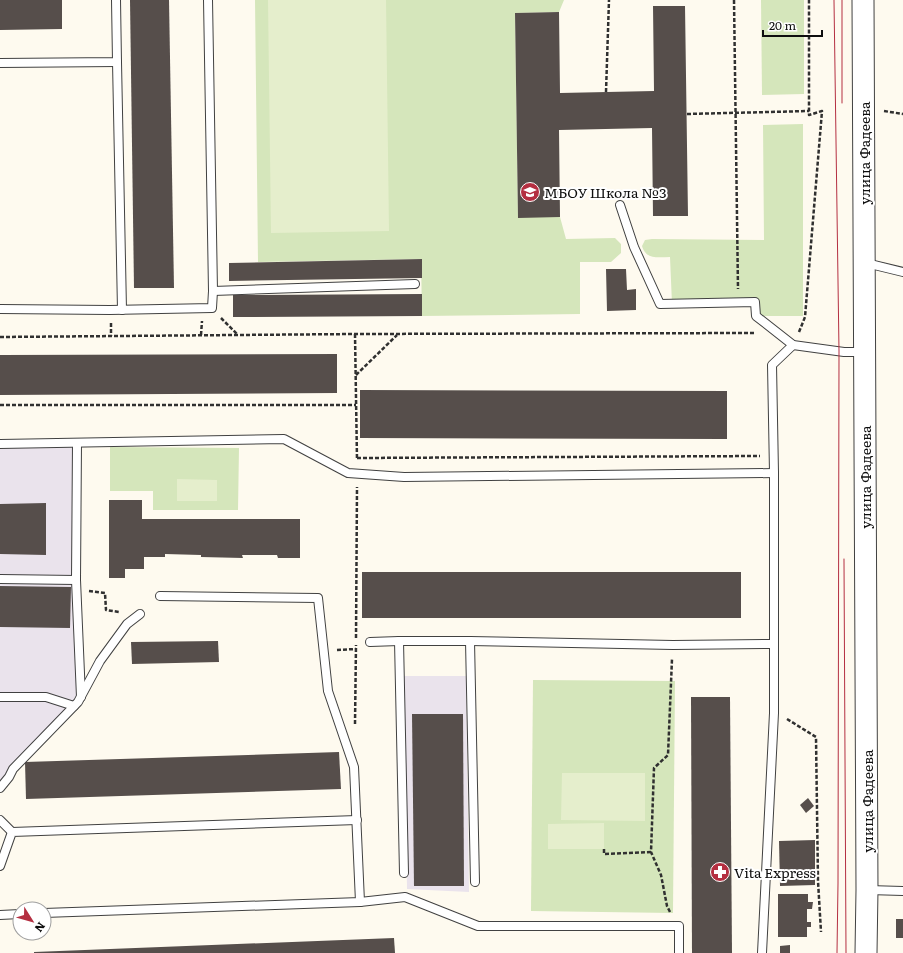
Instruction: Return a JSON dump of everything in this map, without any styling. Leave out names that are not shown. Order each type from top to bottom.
[{"type":"street","name":"улица Фадеева","points":[[863,0],[866,953]]},
{"type":"lane","points":[[116,0],[122,310]]},
{"type":"lane","points":[[0,309],[122,310],[212,308],[214,291],[208,0]]},
{"type":"lane","points":[[0,63],[117,62]]},
{"type":"lane","points":[[620,205],[634,247],[660,304],[756,302],[756,316],[793,345],[844,352],[864,352]]},
{"type":"lane","points":[[865,263],[903,272]]},
{"type":"lane","points":[[214,291],[415,284]]},
{"type":"lane","points":[[762,953],[774,713],[774,474],[772,365],[793,345]]},
{"type":"lane","points":[[0,444],[284,439],[348,473],[404,477],[774,474]]},
{"type":"lane","points":[[77,443],[76,580],[81,697]]},
{"type":"lane","points":[[0,579],[76,580]]},
{"type":"lane","points":[[160,596],[318,598],[328,691],[354,767],[360,902]]},
{"type":"lane","points":[[0,788],[9,777],[13,769],[74,706],[81,697],[100,661],[127,624],[140,614]]},
{"type":"lane","points":[[399,641],[404,873]]},
{"type":"lane","points":[[370,642],[470,641],[673,645],[774,644]]},
{"type":"lane","points":[[470,641],[475,882]]},
{"type":"lane","points":[[0,697],[46,697],[74,706]]},
{"type":"lane","points":[[0,779],[9,777]]},
{"type":"lane","points":[[0,820],[12,832],[357,820]]},
{"type":"lane","points":[[0,866],[12,832]]},
{"type":"lane","points":[[867,890],[903,890]]},
{"type":"lane","points":[[52,913],[360,902],[405,897],[478,926],[679,926],[679,953]]},
{"type":"lane","points":[[0,915],[12,914]]},
{"type":"path","points":[[606,92],[609,0]]},
{"type":"path","points":[[734,0],[738,302]]},
{"type":"path","points":[[809,0],[809,112]]},
{"type":"path","points":[[687,114],[809,112],[809,115],[822,111],[805,317],[793,345]]},
{"type":"path","points":[[884,112],[903,114]]},
{"type":"path","points":[[212,308],[237,335]]},
{"type":"path","points":[[0,337],[752,332],[759,334]]},
{"type":"path","points":[[355,334],[357,458],[355,727]]},
{"type":"path","points":[[356,375],[397,334]]},
{"type":"path","points":[[0,405],[356,405]]},
{"type":"path","points":[[357,458],[773,456]]},
{"type":"path","points":[[76,580],[83,590],[105,593],[106,610],[140,614]]},
{"type":"path","points":[[673,645],[668,755],[654,768],[651,852],[661,875],[667,906],[679,926]]},
{"type":"path","points":[[324,651],[356,649]]},
{"type":"path","points":[[782,717],[816,737],[818,881],[821,932]]},
{"type":"path","points":[[604,849],[604,854],[651,852]]},
{"type":"shaded area","points":[[77,443],[81,697],[0,788],[0,444]]},
{"type":"shaded area","points":[[404,676],[466,676],[469,892],[407,889]]},
{"type":"green space","points":[[255,0],[564,0],[559,12],[515,13],[518,217],[560,217],[566,239],[615,238],[621,244],[621,253],[611,262],[580,262],[580,314],[422,316],[421,259],[258,262]]},
{"type":"green space","points":[[268,0],[386,0],[389,231],[271,233]]},
{"type":"green space","points":[[761,0],[804,0],[804,94],[762,95]]},
{"type":"green space","points":[[803,124],[803,316],[756,316],[755,302],[672,304],[670,257],[653,257],[646,254],[642,246],[645,240],[764,240],[763,125]]},
{"type":"green space","points":[[110,447],[239,448],[238,510],[153,510],[153,491],[110,491]]},
{"type":"green space","points":[[177,479],[217,480],[217,501],[177,501]]},
{"type":"green space","points":[[533,680],[675,681],[673,913],[531,911]]},
{"type":"green space","points":[[562,773],[645,773],[645,821],[561,820]]},
{"type":"green space","points":[[604,823],[604,849],[548,849],[548,824]]},
{"type":"building","points":[[0,0],[62,0],[62,29],[0,30]]},
{"type":"building","points":[[130,0],[169,0],[174,288],[134,288]]},
{"type":"building","points":[[653,6],[685,6],[688,216],[653,216],[652,128],[559,130],[560,217],[518,218],[515,13],[559,12],[560,93],[654,91]]},
{"type":"building","points":[[422,259],[422,278],[229,281],[229,263]]},
{"type":"building","points":[[606,269],[626,269],[627,290],[636,289],[636,310],[607,311]]},
{"type":"building","points":[[422,294],[422,316],[233,317],[233,295]]},
{"type":"building","points":[[337,354],[337,393],[0,395],[0,355]]},
{"type":"building","points":[[360,390],[727,391],[727,439],[360,438]]},
{"type":"building","points":[[109,500],[142,500],[142,519],[300,519],[300,558],[278,558],[277,555],[242,555],[243,558],[165,554],[165,557],[144,557],[144,569],[125,569],[125,578],[109,578]]},
{"type":"building","points":[[46,503],[46,555],[0,554],[0,504]]},
{"type":"building","points":[[362,572],[741,572],[741,618],[362,618]]},
{"type":"building","points":[[0,586],[71,587],[70,628],[0,627]]},
{"type":"building","points":[[218,641],[219,662],[132,664],[131,642]]},
{"type":"building","points":[[691,697],[730,697],[732,953],[692,953]]},
{"type":"building","points":[[412,714],[463,714],[464,886],[414,886]]},
{"type":"building","points":[[339,752],[341,789],[26,799],[25,762]]},
{"type":"building","points":[[808,798],[814,806],[806,813],[800,805]]},
{"type":"building","points":[[815,840],[815,885],[780,886],[779,841]]},
{"type":"building","points":[[778,894],[808,894],[808,902],[813,902],[812,909],[807,909],[807,922],[811,922],[811,927],[807,927],[807,937],[778,937]]},
{"type":"building","points":[[896,919],[903,919],[903,938],[896,938]]},
{"type":"building","points":[[394,938],[395,953],[34,953],[34,952]]},
{"type":"building","points":[[790,945],[790,953],[780,953],[780,946]]},
{"type":"tram line","points":[[834,0],[839,351],[837,953]]},
{"type":"tram line","points":[[842,0],[842,103]]},
{"type":"tram line","points":[[844,559],[846,953]]},
{"type":"place","name":"МБОУ Школа №3","points":[[530,192]]},
{"type":"place","name":"Vita Express","points":[[720,872]]}]
